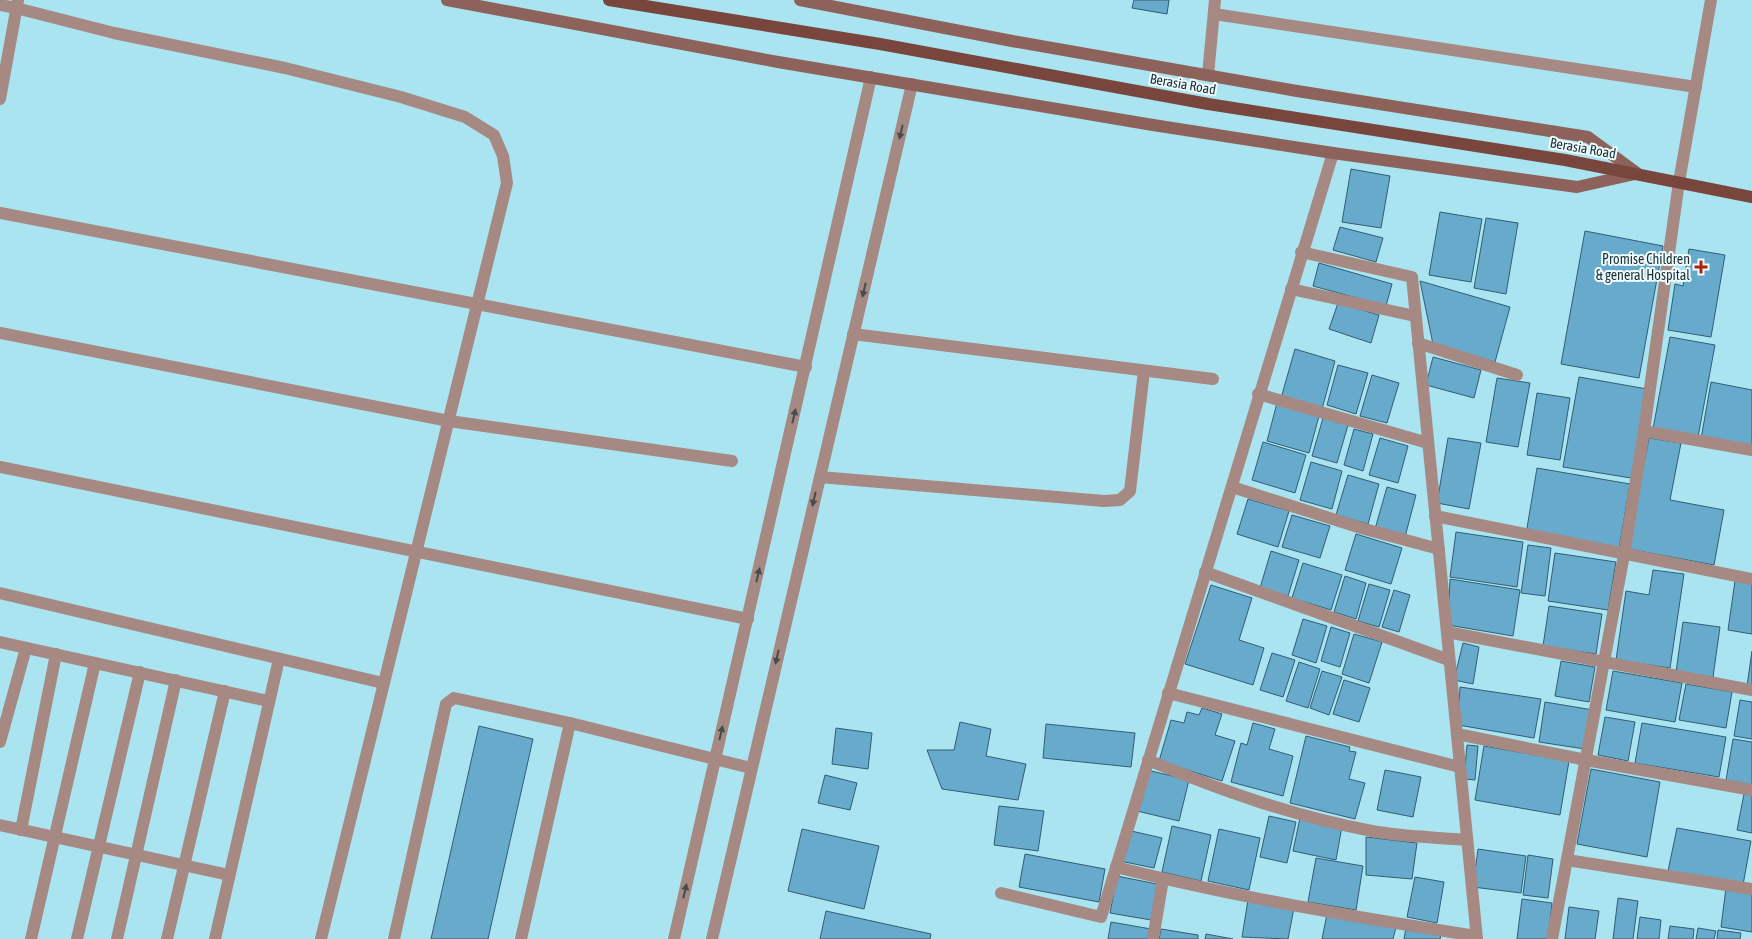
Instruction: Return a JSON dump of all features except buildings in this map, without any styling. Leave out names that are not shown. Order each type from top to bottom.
[{"type":"main road","name":"Berasia Road","points":[[609,0],[880,44],[1208,104],[1566,160],[1752,197]]},
{"type":"street","points":[[447,0],[871,77],[1333,153],[1577,187],[1637,173]]},
{"type":"street","points":[[800,0],[1208,75],[1588,137],[1637,173]]},
{"type":"street","points":[[1208,75],[1215,0]]},
{"type":"street","points":[[1552,939],[1624,555],[1644,431],[1679,182],[1711,0]]},
{"type":"street","points":[[0,6],[17,4],[114,33],[284,68],[447,110],[473,121],[494,135],[503,156],[507,182],[321,939]]},
{"type":"street","points":[[1,91],[17,4]]},
{"type":"street","points":[[1214,14],[1696,87]]},
{"type":"street","points":[[674,939],[871,77]]},
{"type":"street","points":[[712,939],[912,84]]},
{"type":"street","points":[[1001,893],[1101,917],[1232,487],[1301,252],[1333,153]]},
{"type":"street","points":[[0,212],[806,367]]},
{"type":"street","points":[[1116,867],[1163,879],[1477,937],[1412,277],[1301,252]]},
{"type":"street","points":[[1291,289],[1415,316]]},
{"type":"street","points":[[0,333],[448,421],[732,461]]},
{"type":"street","points":[[853,334],[1213,379]]},
{"type":"street","points":[[1418,343],[1517,375]]},
{"type":"street","points":[[820,477],[1104,501],[1120,500],[1130,491],[1144,371]]},
{"type":"street","points":[[1258,394],[1428,442]]},
{"type":"street","points":[[1644,431],[1752,450]]},
{"type":"street","points":[[0,467],[748,619]]},
{"type":"street","points":[[1232,487],[1361,528],[1439,549]]},
{"type":"street","points":[[1435,516],[1752,579]]},
{"type":"street","points":[[1205,572],[1449,660]]},
{"type":"street","points":[[0,593],[383,683]]},
{"type":"street","points":[[1447,632],[1605,664],[1752,690]]},
{"type":"street","points":[[0,642],[268,700]]},
{"type":"street","points":[[0,742],[26,648]]},
{"type":"street","points":[[21,830],[56,654]]},
{"type":"street","points":[[215,939],[268,700],[279,659]]},
{"type":"street","points":[[31,939],[95,663]]},
{"type":"street","points":[[77,939],[140,672]]},
{"type":"street","points":[[117,939],[176,680]]},
{"type":"street","points":[[167,939],[225,691]]},
{"type":"street","points":[[1168,693],[1460,767]]},
{"type":"street","points":[[394,939],[446,704],[454,698],[570,723],[715,761],[751,768]]},
{"type":"street","points":[[521,939],[570,723]]},
{"type":"street","points":[[1457,734],[1752,790]]},
{"type":"street","points":[[1148,760],[1222,791],[1297,815],[1374,832],[1467,840]]},
{"type":"street","points":[[0,825],[228,875]]},
{"type":"street","points":[[1567,860],[1752,889]]},
{"type":"street","points":[[1153,939],[1163,879]]},
{"type":"place","name":"Promise Children & general Hospital","points":[[1701,267]]}]
